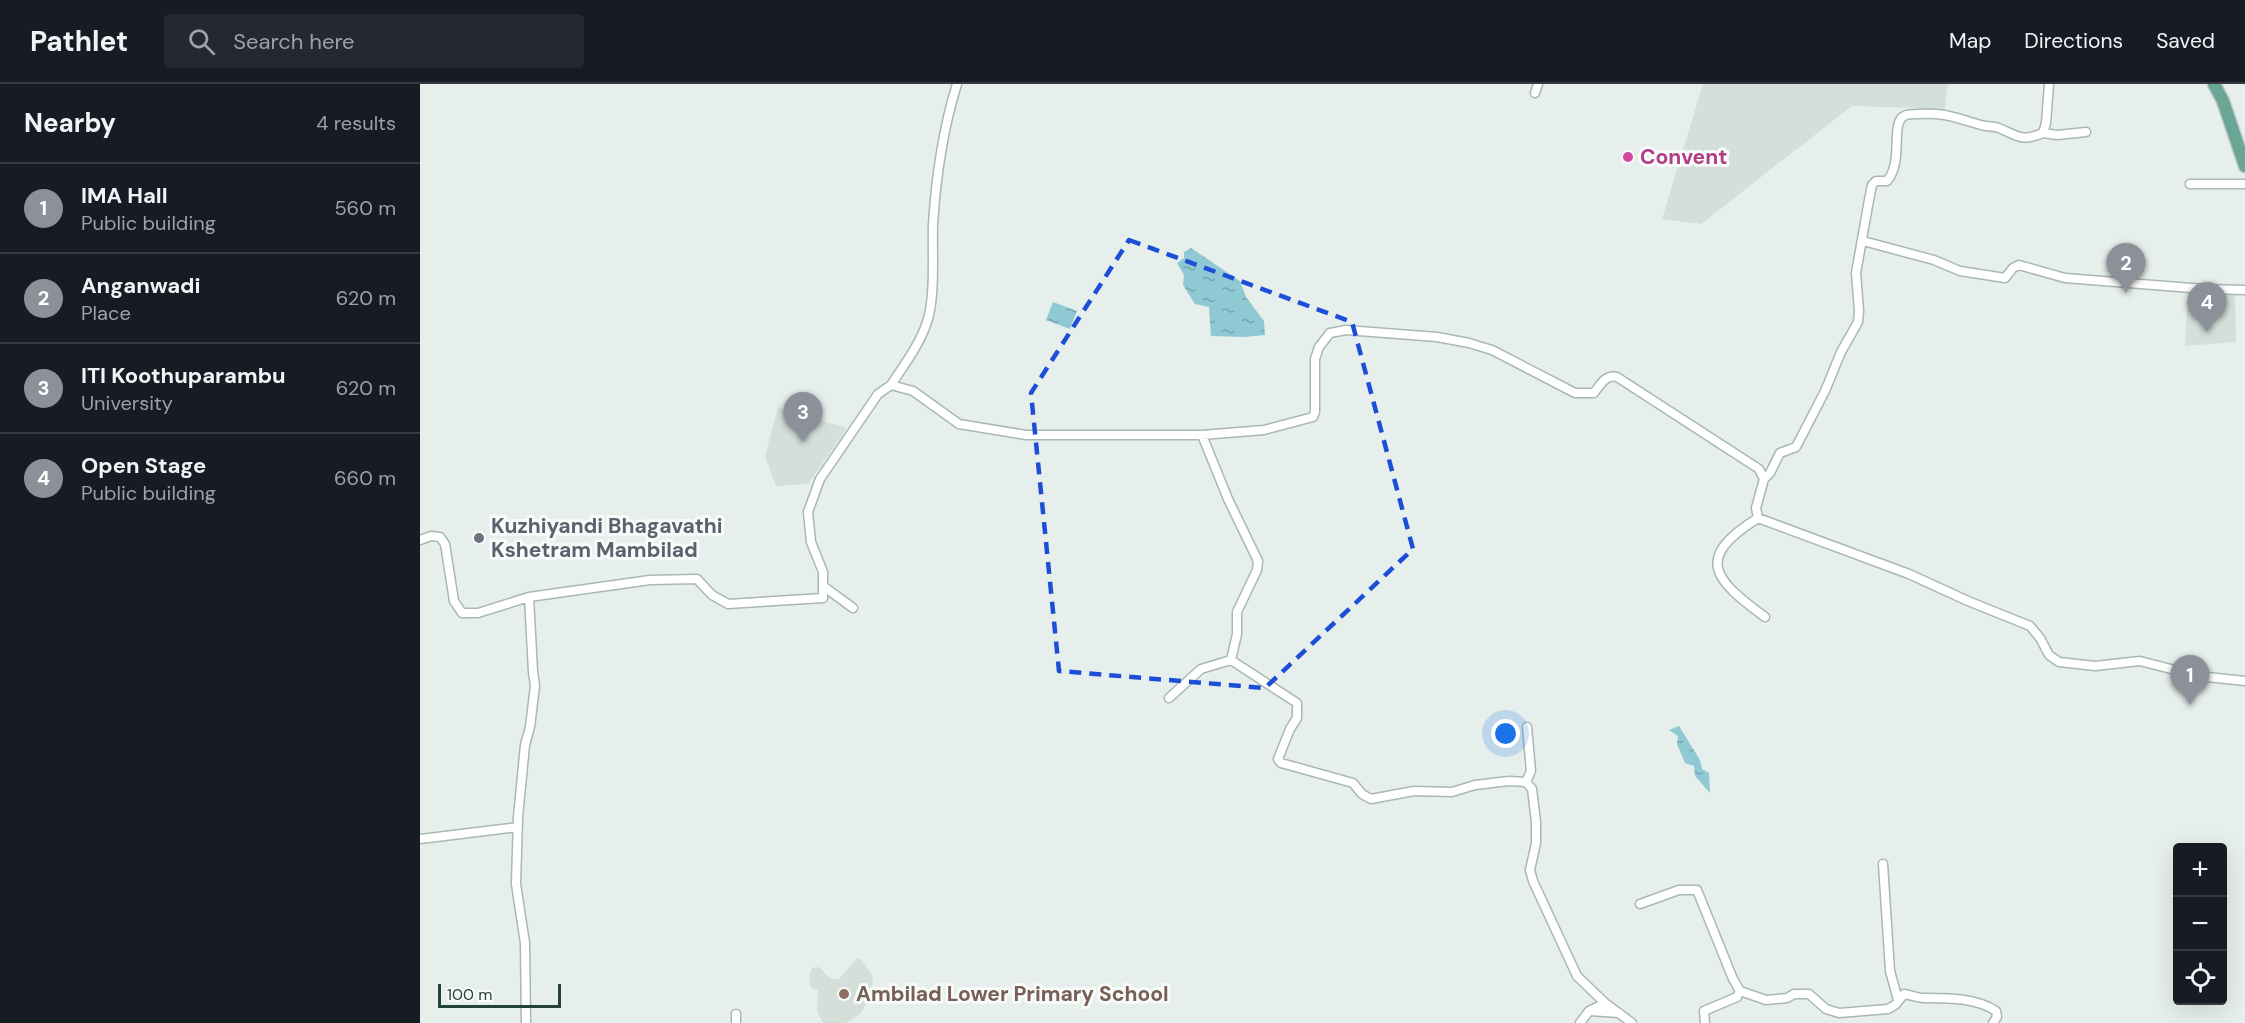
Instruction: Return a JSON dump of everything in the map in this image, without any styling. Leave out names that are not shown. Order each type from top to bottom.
[{"type":"main road","points":[[2216,85],[2226,107],[2245,166]]},
{"type":"street","points":[[420,540],[431,536],[440,537],[445,544],[454,602],[462,613],[478,613],[529,597],[650,580],[698,579],[712,595],[728,604],[823,598],[823,572],[811,542],[808,512],[820,479],[878,394],[891,384],[917,347],[927,323],[939,160],[957,84]]},
{"type":"street","points":[[2043,133],[2049,84]]},
{"type":"street","points":[[1758,518],[1756,508],[1764,479],[1770,473],[1780,453],[1796,447],[1825,391],[1840,352],[1856,328],[1859,311],[1856,273],[1872,185],[1876,181],[1887,181],[1893,175],[1897,160],[1896,129],[1904,116],[1949,114],[1997,127],[2016,137],[2025,138],[2043,133],[2057,135],[2086,132]]},
{"type":"street","points":[[2190,184],[2245,184]]},
{"type":"street","points":[[1863,241],[1934,260],[1960,271],[2005,278],[2013,268],[2019,265],[2065,278],[2245,290]]},
{"type":"street","points":[[891,384],[913,391],[959,424],[1026,435],[1202,435],[1264,430],[1313,417],[1315,412],[1315,359],[1318,347],[1330,333],[1346,330],[1437,337],[1492,350],[1575,393],[1594,393],[1607,377],[1612,375],[1617,377],[1759,469],[1764,479]]},
{"type":"street","points":[[1202,435],[1228,499],[1258,561],[1257,570],[1237,612],[1238,634],[1231,660]]},
{"type":"street","points":[[1758,518],[1726,541],[1718,554],[1717,562],[1719,572],[1728,586],[1765,617]]},
{"type":"street","points":[[1758,518],[1909,574],[2030,626],[2049,655],[2059,662],[2095,666],[2140,661],[2198,676],[2245,681]]},
{"type":"street","points":[[823,586],[853,608]]},
{"type":"street","points":[[526,1023],[525,943],[516,884],[525,745],[536,686],[533,672],[529,597]]},
{"type":"street","points":[[1169,698],[1201,669],[1231,660],[1297,703],[1297,718],[1278,759],[1281,763],[1353,783],[1362,794],[1371,799],[1414,791],[1452,792],[1475,785],[1509,781],[1526,782],[1532,789],[1536,822],[1536,843],[1530,870],[1533,881],[1577,976],[1605,1003],[1632,1023]]},
{"type":"street","points":[[1526,782],[1531,771],[1527,727]]},
{"type":"street","points":[[420,839],[518,827]]},
{"type":"street","points":[[1884,864],[1890,970],[1898,1000]]},
{"type":"street","points":[[1640,904],[1679,890],[1697,890],[1740,991],[1766,1000],[1787,998],[1794,994],[1809,994],[1826,1009],[1839,1013],[1888,1009],[1896,1005],[1898,1000],[1906,994],[1927,998],[1938,997],[1978,1002],[1996,1011],[1993,1023]]},
{"type":"street","points":[[1705,1023],[1707,1020],[1704,1011],[1737,997],[1740,991]]},
{"type":"street","points":[[1580,1023],[1589,1011],[1605,1003]]},
{"type":"street","points":[[1589,1011],[1618,1013]]},
{"type":"highlighted area","points":[[1129,240],[1352,322],[1413,549],[1265,688],[1059,671],[1031,393]]},
{"type":"shaded area","points":[[1703,84],[1948,84],[1945,109],[1852,106],[1701,224],[1662,219]]},
{"type":"shaded area","points":[[2202,290],[2204,295],[2235,294],[2236,342],[2185,346],[2188,292]]},
{"type":"shaded area","points":[[778,407],[847,428],[808,484],[776,486],[765,456]]},
{"type":"shaded area","name":"Ambilad Lower Primary School","points":[[857,958],[862,960],[873,977],[870,997],[860,1014],[846,1023],[823,1023],[817,1012],[818,990],[811,988],[809,976],[812,968],[819,967],[831,979],[839,979]]},
{"type":"water","points":[[1191,248],[1240,281],[1246,297],[1264,321],[1265,335],[1211,336],[1209,307],[1195,304],[1183,285],[1184,275],[1177,263],[1184,258],[1184,252]]},
{"type":"water","points":[[1053,302],[1077,311],[1070,329],[1046,320]]},
{"type":"water","points":[[1679,726],[1700,760],[1702,769],[1709,773],[1710,793],[1695,776],[1694,766],[1685,763],[1677,744],[1678,736],[1669,730]]},
{"type":"place","name":"Convent","points":[[1628,157]]},
{"type":"place","name":"Anganwadi","points":[[2126,293]]},
{"type":"place","name":"Open Stage","points":[[2207,332]]},
{"type":"place","name":"ITI Koothuparambu","points":[[803,442]]},
{"type":"place","name":"Kuzhiyandi Bhagavathi Kshetram Mambilad","points":[[479,538]]},
{"type":"place","name":"IMA Hall","points":[[2190,705]]},
{"type":"place","name":"Ambilad Lower Primary School","points":[[844,994]]}]
